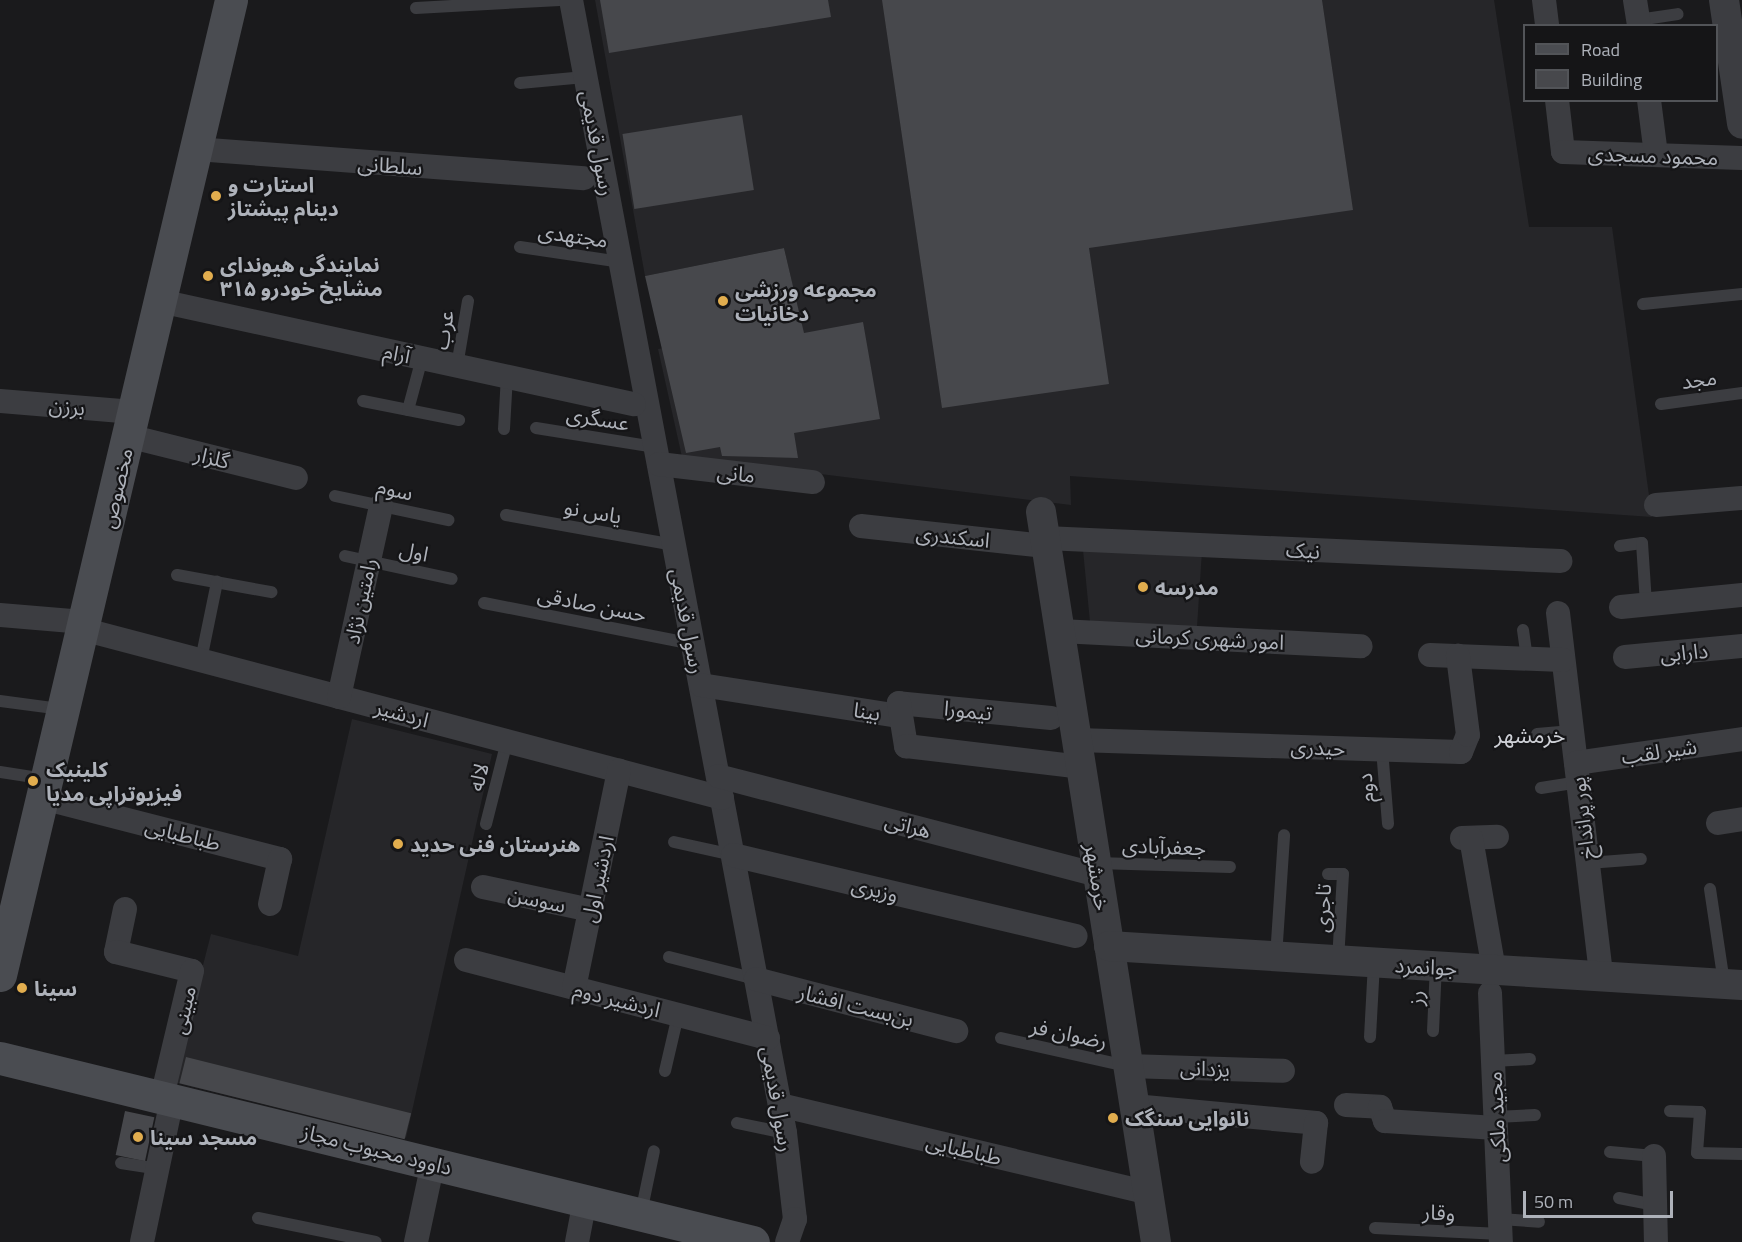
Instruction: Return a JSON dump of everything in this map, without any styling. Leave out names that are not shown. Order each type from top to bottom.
[{"type":"main road","name":"مخصوص","points":[[1,970],[231,0]]},
{"type":"main road","name":"داوود محبوب مجاز","points":[[0,1058],[641,1213],[712,1237],[753,1242]]},
{"type":"street","name":"رسول قدیمی","points":[[571,0],[785,1133],[795,1219],[787,1242]]},
{"type":"street","points":[[1544,0],[1547,24]]},
{"type":"street","points":[[1731,18],[1724,60],[1742,124]]},
{"type":"street","name":"محمود مسجدی","points":[[1557,102],[1563,152],[1742,158]]},
{"type":"street","points":[[1648,102],[1656,155]]},
{"type":"street","name":"سلطانی","points":[[196,149],[584,178]]},
{"type":"street","name":"آرام","points":[[160,301],[634,404]]},
{"type":"street","name":"برزن","points":[[0,401],[131,424]]},
{"type":"street","name":"گلزار","points":[[131,424],[296,478]]},
{"type":"street","name":"مانی","points":[[657,455],[813,482]]},
{"type":"street","points":[[1656,505],[1742,498]]},
{"type":"street","name":"رامتین نژاد","points":[[339,697],[381,506]]},
{"type":"street","name":"اسکندری","points":[[861,526],[1044,532]]},
{"type":"street","name":"نیک","points":[[1044,532],[1560,561]]},
{"type":"street","name":"خرمشهر","points":[[1044,532],[1156,1242]]},
{"type":"street","points":[[1621,607],[1742,595]]},
{"type":"street","name":"پور پرانداخ","points":[[1558,613],[1601,976]]},
{"type":"street","name":"اردشیر","points":[[0,615],[83,625],[201,660],[619,771],[720,787]]},
{"type":"street","name":"امور شهری کرمانی","points":[[1060,631],[1361,646]]},
{"type":"street","name":"دارابی","points":[[1625,657],[1742,646]]},
{"type":"street","points":[[1430,655],[1563,660]]},
{"type":"street","name":"حیدری","points":[[1079,753],[1466,748],[1458,656]]},
{"type":"street","name":"بینا","points":[[701,685],[900,716],[906,746],[1079,753]]},
{"type":"street","name":"تیمورا","points":[[900,716],[899,703],[1051,718]]},
{"type":"street","name":"شیر لقب","points":[[1577,773],[1742,739]]},
{"type":"street","name":"اردشیر اول","points":[[574,988],[619,771]]},
{"type":"street","name":"هراتی","points":[[720,787],[1097,869]]},
{"type":"street","name":"طباطبایی","points":[[44,789],[280,859],[270,904]]},
{"type":"street","points":[[1718,823],[1742,819]]},
{"type":"street","points":[[1492,981],[1467,838],[1497,837]]},
{"type":"street","name":"وزیری","points":[[733,855],[1076,936]]},
{"type":"street","name":"سوسن","points":[[483,887],[591,910]]},
{"type":"street","name":"مبینی","points":[[125,909],[116,952],[192,971],[167,1098]]},
{"type":"street","name":"جوانمرد","points":[[1109,946],[1436,966],[1492,981],[1601,976],[1733,984]]},
{"type":"street","name":"اردشیر دوم","points":[[466,960],[768,1038]]},
{"type":"street","name":"بن‌بست افشار","points":[[756,979],[956,1031]]},
{"type":"street","name":"مجید ملکی","points":[[1492,981],[1493,1061],[1501,1232]]},
{"type":"street","name":"یزدانی","points":[[1128,1066],[1283,1071]]},
{"type":"street","points":[[142,1242],[157,1170],[167,1098]]},
{"type":"street","name":"طباطبایی","points":[[780,1105],[1148,1193]]},
{"type":"street","points":[[1346,1105],[1380,1107],[1385,1121],[1496,1123]]},
{"type":"street","points":[[1134,1106],[1316,1123],[1312,1162]]},
{"type":"street","points":[[1654,1156],[1656,1242]]},
{"type":"street","points":[[416,1242],[433,1163]]},
{"type":"street","points":[[577,1242],[585,1200]]},
{"type":"lane","points":[[416,8],[561,0]]},
{"type":"lane","points":[[1637,15],[1678,14]]},
{"type":"lane","points":[[520,83],[585,77]]},
{"type":"lane","name":"مجتهدی","points":[[520,248],[620,262]]},
{"type":"lane","points":[[1643,304],[1742,294]]},
{"type":"lane","name":"عرب","points":[[458,366],[468,301]]},
{"type":"lane","points":[[408,410],[422,358]]},
{"type":"lane","points":[[504,429],[507,376]]},
{"type":"lane","name":"مجد","points":[[1661,404],[1742,393]]},
{"type":"lane","points":[[363,401],[459,420]]},
{"type":"lane","name":"عسگری","points":[[536,428],[657,455]]},
{"type":"lane","name":"سوم","points":[[335,496],[448,520]]},
{"type":"lane","name":"یاس نو","points":[[506,515],[674,545]]},
{"type":"lane","points":[[1620,546],[1642,543],[1646,604]]},
{"type":"lane","points":[[345,556],[369,561]]},
{"type":"lane","name":"اول","points":[[369,561],[452,579]]},
{"type":"lane","points":[[177,575],[271,592]]},
{"type":"lane","points":[[201,660],[217,582]]},
{"type":"lane","name":"حسن صادقی","points":[[484,603],[693,644]]},
{"type":"lane","points":[[1523,630],[1527,659]]},
{"type":"lane","points":[[0,701],[63,709]]},
{"type":"lane","points":[[1537,734],[1572,731]]},
{"type":"lane","name":"لاله","points":[[486,824],[507,741]]},
{"type":"lane","name":"دوم","points":[[1382,749],[1388,824]]},
{"type":"lane","points":[[0,772],[44,789]]},
{"type":"lane","points":[[1541,789],[1577,773]]},
{"type":"lane","points":[[1276,957],[1284,835]]},
{"type":"lane","name":"وزیری","points":[[674,842],[733,855]]},
{"type":"lane","points":[[1588,863],[1641,859]]},
{"type":"lane","name":"جعفرآبادی","points":[[1097,869],[1230,867]]},
{"type":"lane","name":"تاجری","points":[[1328,874],[1343,874],[1338,960]]},
{"type":"lane","points":[[1710,889],[1733,984]]},
{"type":"lane","points":[[669,957],[756,979]]},
{"type":"lane","points":[[1370,1037],[1374,963]]},
{"type":"lane","name":"رز","points":[[1433,1031],[1436,966]]},
{"type":"lane","points":[[665,1071],[678,1015]]},
{"type":"lane","name":"رضوان فر","points":[[1001,1038],[1128,1066]]},
{"type":"lane","points":[[1493,1061],[1530,1059]]},
{"type":"lane","points":[[1670,1111],[1700,1112],[1697,1153],[1742,1154]]},
{"type":"lane","points":[[1496,1123],[1535,1115]]},
{"type":"lane","points":[[737,1123],[785,1133]]},
{"type":"lane","points":[[641,1213],[654,1151]]},
{"type":"lane","points":[[1610,1152],[1654,1156]]},
{"type":"lane","points":[[121,1163],[157,1170]]},
{"type":"lane","points":[[1618,1198],[1656,1205]]},
{"type":"lane","points":[[258,1218],[376,1242]]},
{"type":"lane","name":"وقار","points":[[1375,1228],[1501,1232],[1539,1222]]},
{"type":"shaded area","points":[[595,0],[1494,0],[1529,227],[1612,227],[1652,517],[1070,476],[1071,505],[682,457],[658,349],[802,326],[784,248],[645,276]]},
{"type":"shaded area","name":"مدرسه","points":[[1083,550],[1202,551],[1197,627],[1090,622]]},
{"type":"shaded area","name":"هنرستان فنی حدید","points":[[352,719],[492,754],[406,1138],[173,1082],[211,934],[298,956]]},
{"type":"building","points":[[600,0],[828,0],[831,17],[609,53]]},
{"type":"building","points":[[882,0],[1322,0],[1353,210],[1089,248],[1109,384],[942,408]]},
{"type":"building","points":[[742,115],[754,190],[634,209],[622,134]]},
{"type":"building","points":[[784,248],[804,333],[863,322],[880,419],[794,433],[798,458],[722,456],[720,447],[686,453],[645,276]]},
{"type":"building","points":[[186,1057],[411,1113],[405,1139],[179,1083]]},
{"type":"building","name":"مسجد سینا","points":[[125,1111],[154,1117],[145,1161],[116,1155]]},
{"type":"place","name":"استارت و دینام پیشتاز","points":[[216,196]]},
{"type":"place","name":"نمایندگی هیوندای ۳۱۵ مشایخ خودرو","points":[[208,276]]},
{"type":"place","name":"مجموعه ورزشی دخانیات","points":[[723,301]]},
{"type":"place","name":"مدرسه","points":[[1143,587]]},
{"type":"place","name":"کلینیک فیزیوتراپی مدیا","points":[[33,781]]},
{"type":"place","name":"هنرستان فنی حدید","points":[[398,844]]},
{"type":"place","name":"سینا","points":[[22,988]]},
{"type":"place","name":"نانوایی سنگک","points":[[1113,1118]]},
{"type":"place","name":"مسجد سینا","points":[[138,1137]]},
{"type":"district","name":"خرمشهر","points":[[1530,736]]}]
